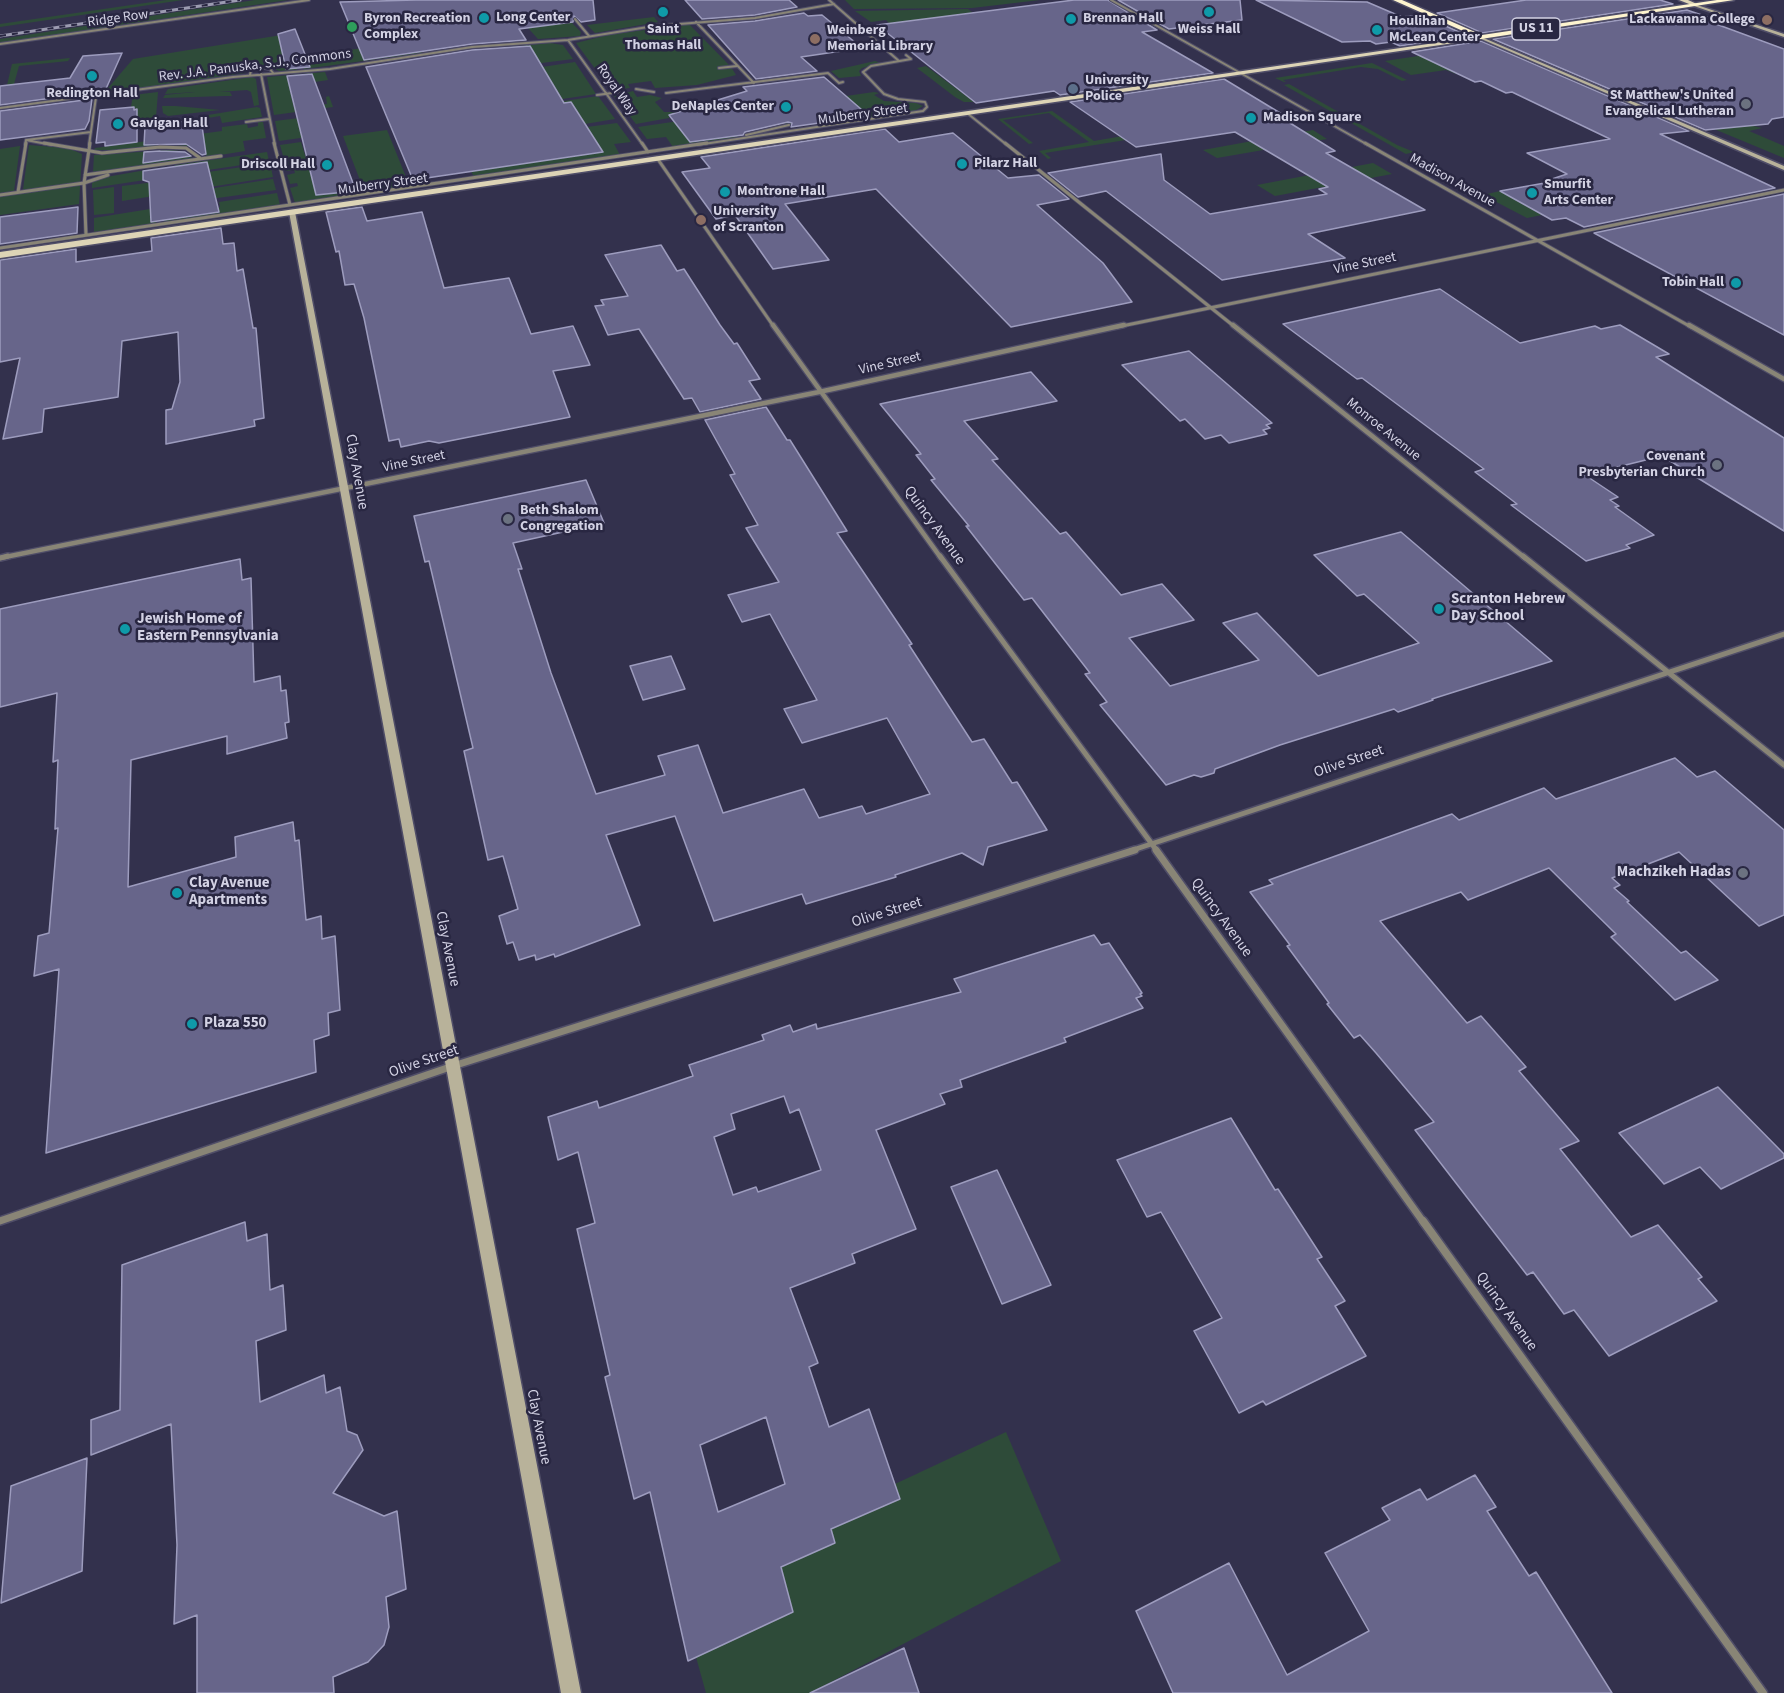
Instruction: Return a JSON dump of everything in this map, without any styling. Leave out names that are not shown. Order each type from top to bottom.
[{"type":"highway","points":[[1396,0],[1481,37]]},
{"type":"highway","name":"Mulberry Street","points":[[1481,37],[1731,0]]},
{"type":"main road","points":[[1682,0],[1784,36]]},
{"type":"main road","name":"Mulberry Street","points":[[0,255],[291,208],[657,158],[1481,37]]},
{"type":"main road","points":[[1481,37],[1784,168]]},
{"type":"main road","name":"Clay Avenue","points":[[291,208],[342,489],[571,1693]]},
{"type":"street","name":"Ridge Row","points":[[0,44],[85,34],[309,0]]},
{"type":"street","points":[[821,0],[828,0],[834,4],[899,61]]},
{"type":"street","name":"Madison Avenue","points":[[1111,0],[1238,74],[1784,379]]},
{"type":"street","name":"Rev. J.A. Panuska, S.J., Commons","points":[[0,108],[250,75],[353,66],[472,47],[568,40],[696,22],[755,18],[834,4]]},
{"type":"street","points":[[575,19],[589,36]]},
{"type":"street","points":[[696,22],[754,83]]},
{"type":"street","name":"Royal Way","points":[[568,40],[648,152]]},
{"type":"street","points":[[0,248],[291,208],[923,111],[927,107],[925,102],[893,98],[884,94],[863,72],[871,66],[911,59],[906,55]]},
{"type":"street","points":[[894,57],[900,56]]},
{"type":"street","points":[[574,61],[582,60]]},
{"type":"street","points":[[719,68],[737,66]]},
{"type":"street","points":[[250,75],[251,70],[259,67],[270,69],[273,73]]},
{"type":"street","points":[[666,93],[828,73],[838,83],[843,82]]},
{"type":"street","points":[[261,74],[269,118],[291,208]]},
{"type":"street","points":[[636,89],[654,92]]},
{"type":"street","points":[[597,95],[620,92]]},
{"type":"street","points":[[86,235],[84,183],[96,97]]},
{"type":"street","name":"Monroe Avenue","points":[[967,113],[1213,307],[1784,765]]},
{"type":"street","points":[[246,122],[269,118]]},
{"type":"street","points":[[616,121],[625,120]]},
{"type":"street","points":[[738,140],[758,131],[789,125]]},
{"type":"street","points":[[26,140],[91,132]]},
{"type":"street","points":[[26,140],[89,151],[123,153],[160,147],[186,148],[200,158]]},
{"type":"street","points":[[18,192],[26,140]]},
{"type":"street","points":[[85,175],[221,156]]},
{"type":"street","name":"Quincy Avenue","points":[[657,158],[819,392],[1152,844],[1764,1693]]},
{"type":"street","points":[[0,195],[84,183],[131,170]]},
{"type":"street","name":"Vine Street","points":[[0,558],[819,392],[1213,307],[1784,190]]},
{"type":"street","name":"Olive Street","points":[[0,1221],[453,1066],[1152,844],[1784,634]]},
{"type":"green space","points":[[166,0],[183,0],[0,27],[0,24]]},
{"type":"green space","points":[[255,0],[288,0],[0,43],[0,39]]},
{"type":"green space","points":[[845,0],[1040,0],[972,8],[854,9]]},
{"type":"green space","points":[[968,9],[973,13],[890,24],[886,20],[871,22],[855,11]]},
{"type":"green space","points":[[654,17],[658,22],[595,33],[587,25]]},
{"type":"green space","points":[[568,19],[581,32],[580,36],[538,39],[528,28],[548,25]]},
{"type":"green space","points":[[689,24],[730,66],[720,67],[731,67],[736,75],[697,85],[655,88],[651,81],[628,84],[630,88],[611,90],[576,43],[608,35]]},
{"type":"green space","points":[[294,33],[297,70],[279,71],[268,65],[259,65],[248,68],[245,73],[108,93],[108,88],[133,59]]},
{"type":"green space","points":[[416,42],[422,53],[304,69],[304,55]]},
{"type":"green space","points":[[550,43],[563,45],[573,59],[534,64],[480,50]]},
{"type":"green space","points":[[1458,50],[1517,64],[1456,74],[1446,70],[1411,75],[1385,61]]},
{"type":"green space","points":[[70,58],[68,61],[19,66],[14,84],[7,85],[12,64]]},
{"type":"green space","points":[[875,61],[880,63],[862,68],[859,71],[861,76],[839,78],[831,71]]},
{"type":"green space","points":[[575,62],[596,94],[562,99],[542,67]]},
{"type":"green space","points":[[1372,63],[1407,80],[1402,81],[1378,69],[1361,67],[1283,80],[1286,82],[1275,78]]},
{"type":"green space","points":[[926,66],[974,102],[964,102],[955,97],[917,68]]},
{"type":"green space","points":[[325,72],[328,80],[289,86],[294,108],[327,104],[326,97],[329,96],[333,107],[274,115],[267,77]]},
{"type":"green space","points":[[252,77],[256,79],[259,105],[254,106],[251,92],[247,90],[219,92],[230,92],[232,96],[163,98],[165,95],[195,92],[165,94],[168,89]]},
{"type":"green space","points":[[1289,84],[1397,145],[1414,152],[1406,154],[1284,85]]},
{"type":"green space","points":[[633,91],[637,97],[650,95],[662,98],[655,102],[664,112],[682,112],[669,114],[669,118],[636,124],[614,96]]},
{"type":"green space","points":[[158,92],[156,117],[137,122],[137,109],[131,107],[133,95]]},
{"type":"green space","points":[[879,93],[874,95],[884,101],[916,103],[923,106],[913,112],[832,124],[782,124],[863,112],[846,96]]},
{"type":"green space","points":[[598,96],[615,119],[585,124],[530,106]]},
{"type":"green space","points":[[162,106],[220,110],[168,116],[163,113]]},
{"type":"green space","points":[[260,108],[262,117],[222,123],[220,116],[208,118],[208,115]]},
{"type":"green space","points":[[1052,111],[1094,141],[1158,130],[1163,134],[1045,153],[1051,158],[1048,159],[1039,151],[1089,142],[1049,113],[1003,120],[1033,143],[1029,144],[998,119]]},
{"type":"green space","points":[[323,115],[329,134],[279,141],[275,121]]},
{"type":"green space","points":[[679,121],[741,130],[745,133],[734,138],[673,147],[666,137],[647,139],[638,127]]},
{"type":"green space","points":[[258,122],[263,122],[266,138],[243,141],[245,151],[208,157],[195,147],[175,145],[94,150],[95,148],[222,131],[222,127],[247,124],[248,128],[258,126]]},
{"type":"green space","points":[[617,123],[631,142],[614,144],[620,155],[474,177],[471,171],[563,155],[565,158],[602,152],[587,127]]},
{"type":"green space","points":[[1741,123],[1762,128],[1749,131],[1784,146],[1784,158],[1714,129]]},
{"type":"green space","points":[[387,130],[410,187],[342,197],[363,188],[343,136]]},
{"type":"green space","points":[[1313,130],[1327,139],[1217,158],[1203,150]]},
{"type":"green space","points":[[301,142],[317,195],[355,189],[334,198],[295,203],[290,188],[298,186],[297,183],[290,184],[287,175],[295,173],[294,170],[286,171],[284,163],[291,161],[284,159],[280,145]]},
{"type":"green space","points":[[29,145],[68,148],[82,154],[79,204],[0,215],[0,196],[23,190]]},
{"type":"green space","points":[[20,146],[14,191],[0,193],[0,149]]},
{"type":"green space","points":[[182,151],[193,159],[93,172],[94,155]]},
{"type":"green space","points":[[267,152],[269,161],[208,170],[203,162],[175,167],[175,165]]},
{"type":"green space","points":[[270,163],[273,177],[210,187],[208,172]]},
{"type":"green space","points":[[1373,163],[1392,174],[1275,196],[1257,185]]},
{"type":"green space","points":[[169,166],[143,171],[145,180],[92,188],[92,182],[106,177]]},
{"type":"green space","points":[[273,179],[276,190],[210,199],[208,189]]},
{"type":"green space","points":[[156,183],[154,196],[122,201],[122,186]]},
{"type":"green space","points":[[114,187],[114,213],[94,215],[93,190]]},
{"type":"green space","points":[[1500,191],[1542,215],[1527,218],[1483,195]]},
{"type":"green space","points":[[277,193],[280,205],[164,222],[163,217],[211,212],[220,207],[219,202]]},
{"type":"green space","points":[[150,209],[156,213],[156,223],[94,232],[94,218]]},
{"type":"green space","points":[[1006,1432],[1061,1561],[810,1693],[706,1693],[696,1657],[793,1612],[781,1567],[835,1543],[831,1529],[900,1499],[895,1484]]},
{"type":"building","points":[[593,0],[595,20],[581,22],[574,16],[573,22],[519,29],[526,40],[472,44],[364,60],[340,2]]},
{"type":"building","points":[[685,0],[789,0],[797,7],[755,15],[702,19]]},
{"type":"building","points":[[1074,0],[1108,0],[1157,30],[1142,32],[1213,73],[1060,95],[1054,91],[976,103],[877,25]]},
{"type":"building","name":"Weiss Hall","points":[[1118,0],[1240,0],[1242,20],[1169,29]]},
{"type":"building","points":[[1256,0],[1367,2],[1402,17],[1421,15],[1468,36],[1400,46],[1391,42],[1376,44],[1370,41],[1342,42]]},
{"type":"building","points":[[1526,0],[1660,0],[1673,4],[1482,33],[1437,13]]},
{"type":"building","points":[[1687,10],[1725,23],[1716,24],[1784,49],[1784,117],[1772,119],[1768,124],[1705,130],[1493,39]]},
{"type":"building","points":[[804,13],[808,16],[822,15],[862,48],[801,57],[817,71],[756,79],[708,25],[755,21]]},
{"type":"building","points":[[295,29],[310,67],[286,69],[278,34]]},
{"type":"building","points":[[1481,41],[1689,131],[1660,134],[1775,188],[1584,227],[1566,218],[1552,220],[1500,191],[1556,181],[1552,179],[1567,174],[1527,153],[1610,139],[1512,92],[1506,93],[1481,81],[1475,82],[1412,52]]},
{"type":"building","points":[[530,46],[564,103],[571,102],[603,152],[413,180],[366,67],[472,50]]},
{"type":"building","name":"Redington Hall","points":[[122,53],[105,91],[0,105],[0,86],[70,78],[83,56]]},
{"type":"building","points":[[312,74],[356,191],[316,195],[287,76]]},
{"type":"building","name":"DeNaples Center","points":[[824,77],[869,116],[791,127],[792,123],[788,122],[745,132],[743,135],[690,142],[669,115],[747,91],[743,87]]},
{"type":"building","points":[[1224,79],[1295,122],[1290,123],[1335,151],[1326,153],[1425,210],[1308,234],[1345,258],[1222,280],[1106,191],[1078,197],[1048,173],[1161,154],[1164,180],[1210,214],[1327,194],[1319,189],[1328,187],[1235,132],[1136,147],[1070,102]]},
{"type":"building","points":[[92,99],[89,121],[85,129],[0,140],[0,111]]},
{"type":"building","name":"Gavigan Hall","points":[[134,107],[134,110],[137,109],[137,142],[105,146],[105,142],[96,143],[100,110]]},
{"type":"building","points":[[201,119],[206,154],[202,155],[186,144],[144,145],[145,127]]},
{"type":"building","points":[[885,129],[899,142],[953,133],[1008,178],[1039,175],[1069,199],[1037,205],[1103,263],[1132,302],[1011,327],[876,189],[785,204],[829,260],[773,269],[735,215],[716,219],[682,172],[710,168],[701,157]]},
{"type":"building","points":[[144,152],[185,152],[191,156],[143,163]]},
{"type":"building","points":[[207,162],[219,212],[151,222],[149,182],[143,180],[143,171]]},
{"type":"building","points":[[1784,194],[1784,335],[1594,233]]},
{"type":"building","points":[[78,207],[77,233],[0,244],[0,217]]},
{"type":"building","points":[[362,207],[367,221],[422,212],[444,288],[509,278],[531,334],[573,326],[590,365],[553,371],[570,417],[439,443],[429,441],[401,447],[399,439],[389,441],[364,318],[354,284],[345,285],[339,251],[336,252],[326,212]]},
{"type":"building","points":[[221,228],[223,244],[234,243],[237,271],[243,269],[253,328],[256,328],[264,418],[254,420],[255,426],[166,444],[166,410],[172,409],[180,382],[178,332],[122,341],[118,397],[44,409],[42,432],[3,439],[20,358],[0,362],[0,260],[76,249],[76,262],[152,251],[151,238]]},
{"type":"building","points":[[661,245],[677,271],[684,269],[720,325],[734,344],[737,343],[760,379],[749,381],[761,399],[700,412],[692,398],[684,399],[639,329],[608,335],[595,306],[604,305],[601,300],[628,296],[605,255]]},
{"type":"building","points":[[1440,289],[1520,343],[1595,326],[1601,329],[1620,325],[1669,354],[1656,357],[1784,438],[1784,531],[1662,456],[1585,475],[1618,497],[1610,500],[1619,506],[1615,507],[1654,535],[1626,545],[1630,548],[1586,561],[1511,505],[1517,504],[1475,472],[1484,469],[1362,378],[1357,379],[1283,324]]},
{"type":"building","points":[[1189,351],[1272,423],[1266,425],[1270,428],[1263,430],[1267,434],[1229,443],[1221,435],[1205,439],[1185,419],[1180,421],[1122,365]]},
{"type":"building","points":[[1031,372],[1057,401],[964,421],[998,459],[992,460],[1060,534],[1066,532],[1121,595],[1162,584],[1194,620],[1129,638],[1170,686],[1259,660],[1223,623],[1257,613],[1318,676],[1419,643],[1364,594],[1357,596],[1314,555],[1401,532],[1552,661],[1398,712],[1394,709],[1280,745],[1215,769],[1214,773],[1201,777],[1194,775],[1166,785],[1100,705],[1107,702],[1085,674],[1090,673],[1032,598],[1024,600],[998,567],[966,526],[969,526],[931,480],[935,479],[916,455],[921,454],[880,404]]},
{"type":"building","points":[[766,407],[787,440],[790,440],[847,531],[837,533],[912,644],[909,645],[972,742],[984,739],[1012,783],[1017,782],[1047,830],[988,847],[983,865],[962,853],[895,875],[896,877],[806,904],[802,894],[714,921],[675,816],[606,835],[640,925],[555,957],[554,954],[536,960],[535,955],[519,960],[513,942],[507,944],[499,916],[518,909],[503,856],[488,860],[464,751],[473,748],[429,561],[425,562],[414,516],[586,480],[604,523],[513,543],[522,569],[518,569],[551,673],[596,794],[665,775],[658,756],[698,745],[723,813],[804,789],[819,818],[862,806],[866,814],[930,794],[887,718],[802,743],[784,709],[817,700],[770,614],[742,622],[728,595],[779,582],[746,528],[758,525],[730,475],[735,474],[705,420]]},
{"type":"building","points":[[240,559],[242,580],[251,578],[254,682],[280,676],[281,691],[286,690],[289,722],[285,723],[287,738],[227,754],[227,736],[131,760],[128,887],[236,857],[235,837],[293,822],[295,841],[299,840],[306,920],[321,916],[322,939],[335,936],[340,1010],[328,1013],[329,1035],[314,1040],[316,1072],[46,1153],[59,969],[34,976],[38,936],[49,933],[58,828],[55,829],[58,760],[53,762],[57,693],[0,707],[0,609]]},
{"type":"building","points":[[671,656],[685,689],[643,700],[630,666]]},
{"type":"building","points":[[1675,758],[1697,777],[1715,771],[1784,830],[1784,915],[1759,926],[1679,852],[1612,878],[1620,885],[1614,888],[1629,901],[1627,902],[1681,953],[1686,951],[1718,980],[1675,1000],[1611,937],[1616,934],[1549,868],[1468,900],[1461,892],[1380,921],[1467,1023],[1481,1016],[1526,1067],[1519,1071],[1579,1141],[1560,1149],[1631,1237],[1658,1225],[1702,1277],[1698,1279],[1717,1301],[1609,1356],[1574,1310],[1564,1314],[1533,1272],[1527,1275],[1415,1130],[1434,1122],[1360,1035],[1354,1038],[1327,1004],[1329,1003],[1287,946],[1290,945],[1250,892],[1273,884],[1269,880],[1452,814],[1459,820],[1544,788],[1556,799]]},
{"type":"building","points":[[1094,935],[1101,945],[1109,943],[1142,993],[1140,994],[1142,996],[1136,998],[1143,1008],[1064,1038],[1066,1042],[960,1080],[962,1087],[940,1094],[945,1104],[876,1130],[916,1229],[852,1254],[855,1263],[790,1288],[818,1363],[809,1367],[829,1427],[869,1409],[900,1499],[831,1529],[835,1543],[781,1567],[793,1612],[688,1661],[650,1492],[634,1499],[605,1377],[610,1375],[577,1229],[595,1223],[578,1152],[558,1160],[548,1117],[597,1101],[599,1108],[693,1076],[689,1065],[764,1040],[762,1035],[790,1025],[793,1032],[816,1024],[817,1029],[961,992],[954,979]],"holes":[[[784,1096],[790,1113],[799,1109],[821,1170],[758,1192],[756,1187],[733,1195],[714,1137],[735,1129],[731,1114]],[[766,1417],[785,1484],[718,1512],[700,1445]]]},
{"type":"building","points":[[1718,1087],[1784,1154],[1784,1158],[1721,1189],[1700,1167],[1664,1184],[1619,1133]]},
{"type":"building","points":[[1231,1118],[1275,1190],[1278,1189],[1322,1257],[1317,1259],[1345,1301],[1335,1306],[1366,1356],[1266,1405],[1263,1401],[1239,1413],[1194,1331],[1222,1318],[1161,1212],[1147,1217],[1117,1160]]},
{"type":"building","points":[[997,1170],[1051,1285],[1002,1304],[951,1187]]},
{"type":"building","points":[[245,1222],[247,1241],[267,1234],[270,1290],[283,1285],[286,1330],[256,1341],[260,1402],[324,1375],[326,1393],[340,1387],[347,1431],[357,1435],[363,1450],[333,1493],[384,1516],[397,1511],[406,1589],[386,1597],[389,1627],[384,1645],[368,1662],[333,1677],[334,1693],[197,1693],[197,1615],[174,1624],[177,1545],[171,1424],[91,1455],[91,1420],[120,1410],[122,1265]]},
{"type":"building","points":[[87,1458],[82,1571],[1,1603],[11,1486]]},
{"type":"building","points":[[1475,1475],[1496,1507],[1487,1511],[1529,1576],[1536,1572],[1612,1693],[1173,1693],[1136,1611],[1229,1563],[1287,1675],[1369,1631],[1325,1553],[1390,1520],[1382,1508],[1420,1489],[1427,1500]]},
{"type":"building","points":[[904,1648],[919,1693],[810,1693]]},
{"type":"railway","points":[[0,36],[240,0]]},
{"type":"place","name":"Saint Thomas Hall","points":[[663,12]]},
{"type":"place","name":"Weiss Hall","points":[[1209,12]]},
{"type":"place","name":"Long Center","points":[[484,18]]},
{"type":"place","name":"Brennan Hall","points":[[1071,19]]},
{"type":"place","name":"Lackawanna College","points":[[1767,20]]},
{"type":"place","name":"Byron Recreation Complex","points":[[352,27]]},
{"type":"place","name":"Houlihan McLean Center","points":[[1377,30]]},
{"type":"place","name":"Weinberg Memorial Library","points":[[815,39]]},
{"type":"place","name":"Redington Hall","points":[[92,76]]},
{"type":"place","name":"University Police","points":[[1073,89]]},
{"type":"place","name":"St Matthew's United Evangelical Lutheran","points":[[1746,104]]},
{"type":"place","name":"DeNaples Center","points":[[786,107]]},
{"type":"place","name":"Madison Square","points":[[1251,118]]},
{"type":"place","name":"Gavigan Hall","points":[[118,124]]},
{"type":"place","name":"Pilarz Hall","points":[[962,164]]},
{"type":"place","name":"Driscoll Hall","points":[[327,165]]},
{"type":"place","name":"Montrone Hall","points":[[725,192]]},
{"type":"place","name":"Smurfit Arts Center","points":[[1532,193]]},
{"type":"place","name":"University of Scranton","points":[[701,220]]},
{"type":"place","name":"Tobin Hall","points":[[1736,283]]},
{"type":"place","name":"Covenant Presbyterian Church","points":[[1717,465]]},
{"type":"place","name":"Beth Shalom Congregation","points":[[508,519]]},
{"type":"place","name":"Scranton Hebrew Day School","points":[[1439,609]]},
{"type":"place","name":"Jewish Home of Eastern Pennsylvania","points":[[125,629]]},
{"type":"place","name":"Machzikeh Hadas","points":[[1743,873]]},
{"type":"place","name":"Clay Avenue Apartments","points":[[177,893]]},
{"type":"place","name":"Plaza 550","points":[[192,1024]]}]
